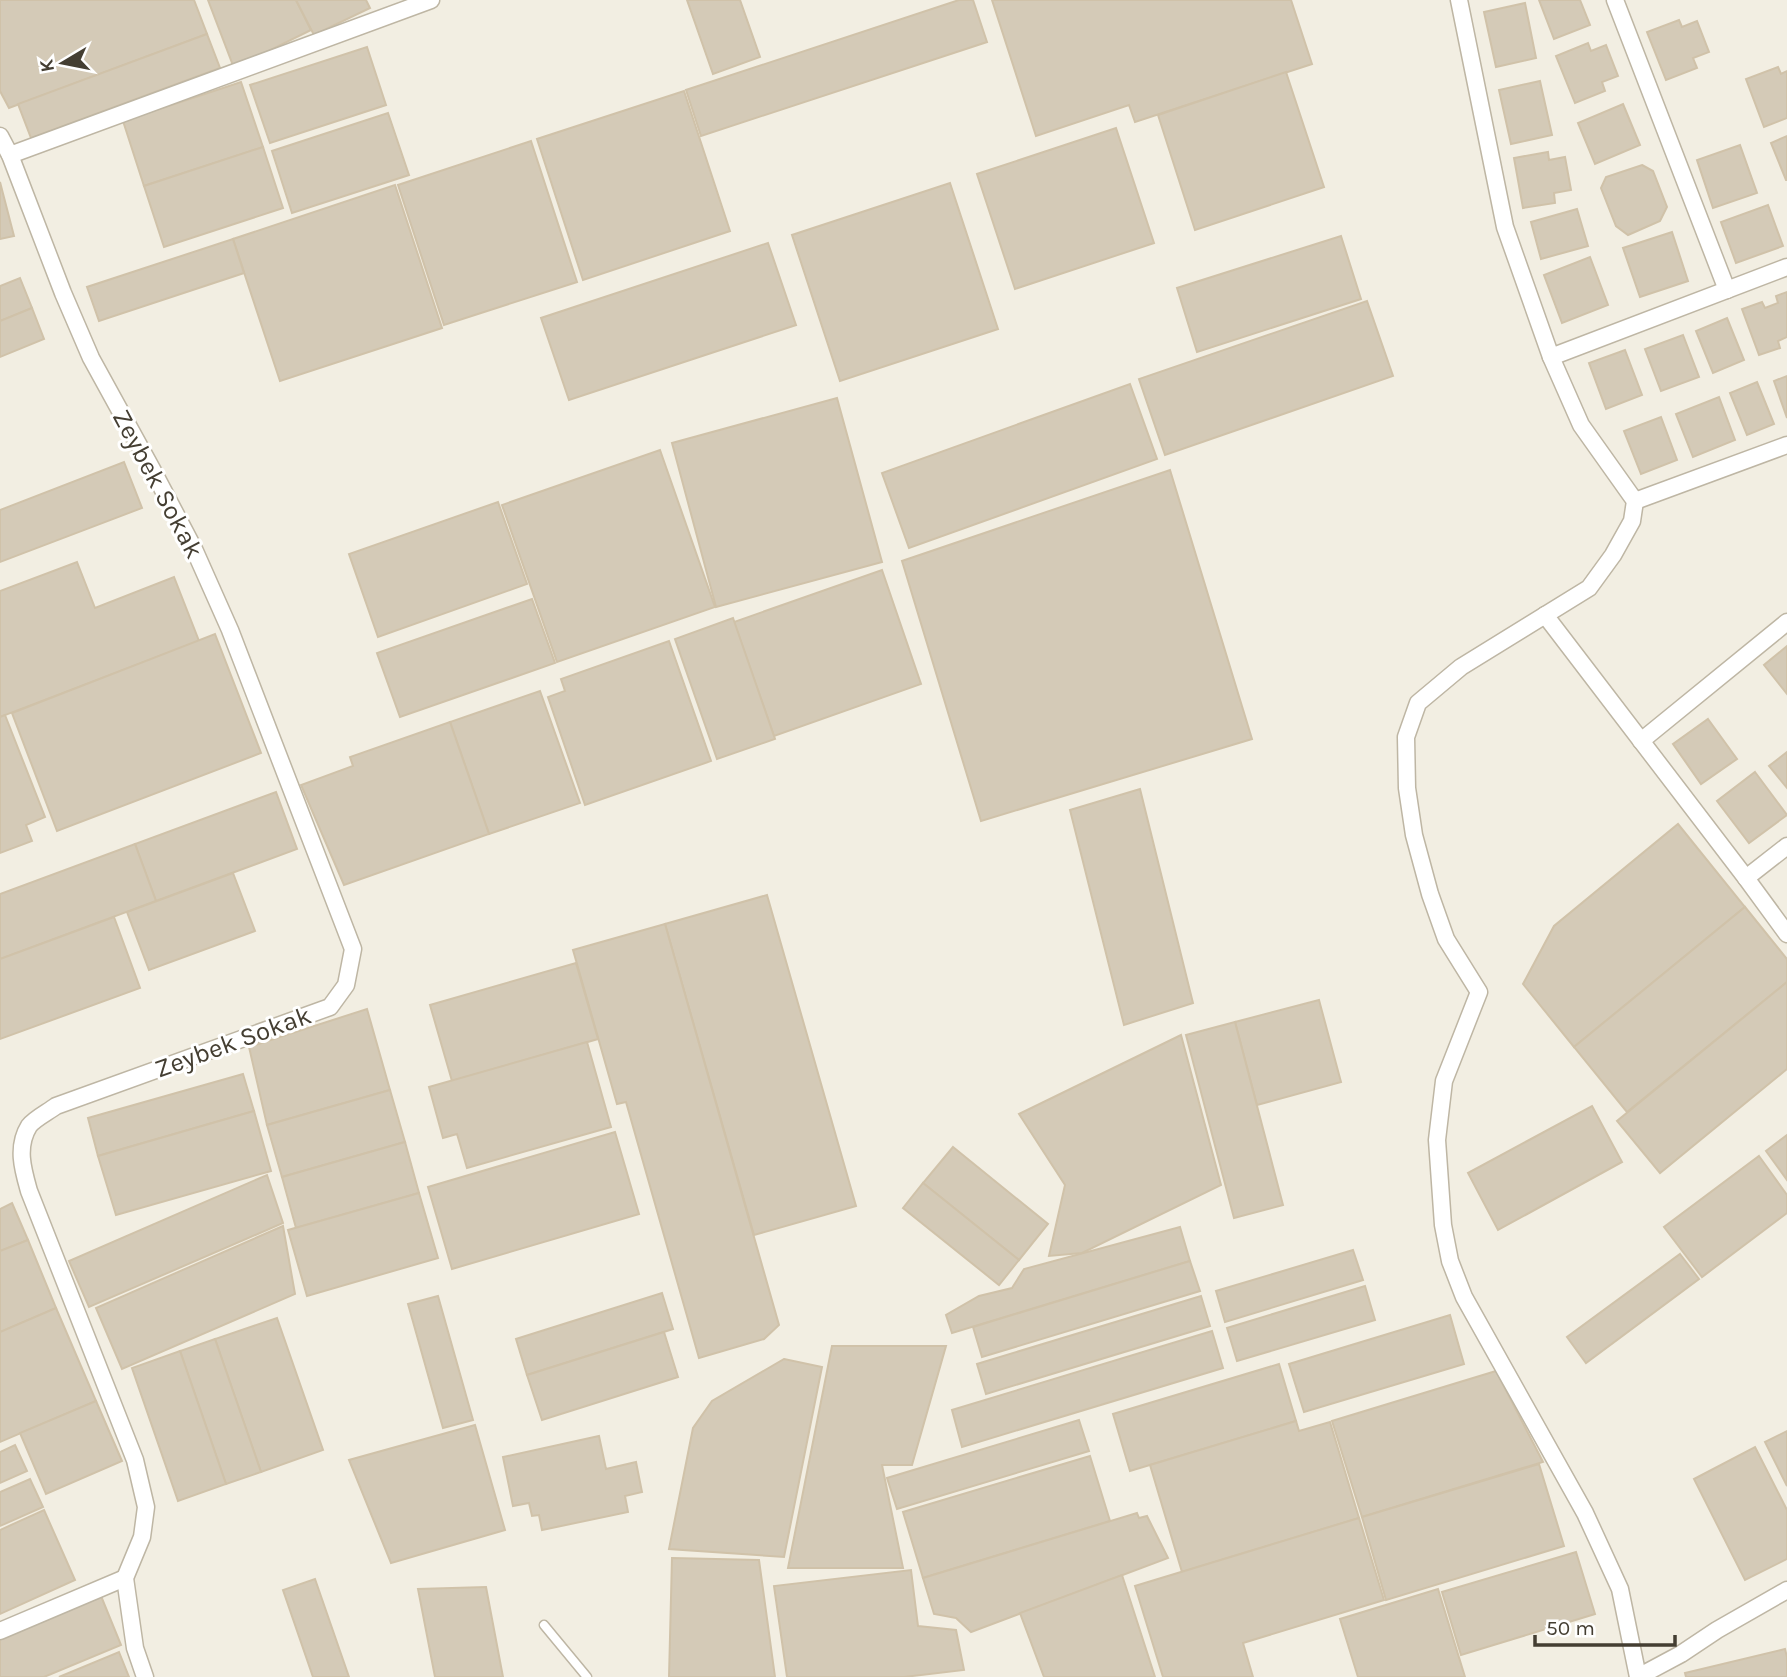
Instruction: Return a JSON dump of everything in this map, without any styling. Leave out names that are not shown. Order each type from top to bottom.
[{"type":"street","points":[[10,155],[431,0]]},
{"type":"street","points":[[1459,0],[1505,227],[1551,357],[1581,425],[1635,501],[1632,521],[1613,555],[1589,588],[1461,667],[1418,703],[1406,737],[1407,789],[1414,835],[1430,894],[1446,939],[1479,992],[1444,1082],[1437,1140],[1443,1224],[1450,1261],[1464,1297],[1585,1513],[1620,1589],[1638,1677],[1787,1590]]},
{"type":"street","points":[[1615,0],[1727,290]]},
{"type":"street","name":"Zeybek Sokak","points":[[0,136],[91,358],[194,548],[230,630],[352,949],[346,985],[330,1007],[56,1106],[30,1125],[21,1149],[23,1171],[29,1191],[135,1460],[146,1507],[142,1537],[125,1578]]},
{"type":"street","points":[[1551,357],[1787,267]]},
{"type":"street","points":[[1635,501],[1787,445]]},
{"type":"street","points":[[1545,615],[1787,934]]},
{"type":"street","points":[[1641,741],[1787,622]]},
{"type":"street","points":[[1746,878],[1787,846]]},
{"type":"street","points":[[0,1632],[125,1578],[135,1648],[145,1677]]},
{"type":"lane","points":[[544,1625],[587,1677]]},
{"type":"building","points":[[0,0],[194,0],[207,34],[9,108],[0,91]]},
{"type":"building","points":[[208,0],[296,0],[311,30],[234,68]]},
{"type":"building","points":[[296,0],[366,0],[370,8],[314,35]]},
{"type":"building","points":[[687,0],[740,0],[760,57],[713,74]]},
{"type":"building","points":[[959,0],[973,0],[987,42],[701,136],[686,90]]},
{"type":"building","points":[[992,0],[1291,0],[1312,64],[1135,122],[1129,105],[1036,136]]},
{"type":"building","points":[[1539,0],[1580,0],[1590,25],[1554,39]]},
{"type":"building","points":[[1525,3],[1536,58],[1496,67],[1484,12]]},
{"type":"building","points":[[1679,20],[1682,27],[1697,21],[1709,52],[1693,58],[1697,68],[1666,80],[1647,32]]},
{"type":"building","points":[[207,34],[220,68],[31,138],[18,104]]},
{"type":"building","points":[[1588,43],[1591,51],[1606,45],[1618,76],[1602,82],[1605,91],[1575,103],[1556,56]]},
{"type":"building","points":[[367,47],[386,105],[270,143],[250,85]]},
{"type":"building","points":[[1778,67],[1781,74],[1787,71],[1787,118],[1764,127],[1746,79]]},
{"type":"building","points":[[1286,72],[1324,187],[1195,230],[1158,115]]},
{"type":"building","points":[[1540,81],[1552,135],[1511,144],[1499,90]]},
{"type":"building","points":[[241,82],[263,147],[144,186],[123,121]]},
{"type":"building","points":[[684,91],[730,231],[583,280],[537,139]]},
{"type":"building","points":[[1623,104],[1640,145],[1595,164],[1578,123]]},
{"type":"building","points":[[388,113],[409,175],[292,213],[272,151]]},
{"type":"building","points":[[1116,128],[1154,243],[1015,289],[977,174]]},
{"type":"building","points":[[1787,136],[1787,180],[1786,180],[1771,143]]},
{"type":"building","points":[[531,141],[577,282],[444,325],[398,185]]},
{"type":"building","points":[[1740,145],[1757,193],[1713,208],[1697,160]]},
{"type":"building","points":[[263,147],[283,208],[164,247],[144,186]]},
{"type":"building","points":[[1548,152],[1549,160],[1565,157],[1571,190],[1554,193],[1555,203],[1523,208],[1514,158]]},
{"type":"building","points":[[1642,165],[1653,171],[1667,207],[1660,221],[1628,235],[1616,226],[1601,188],[1606,177]]},
{"type":"building","points":[[0,182],[14,236],[0,239]]},
{"type":"building","points":[[950,183],[998,329],[840,381],[792,235]]},
{"type":"building","points":[[395,185],[442,328],[280,381],[233,239]]},
{"type":"building","points":[[1768,205],[1783,246],[1736,263],[1721,222]]},
{"type":"building","points":[[1577,209],[1588,246],[1541,259],[1531,222]]},
{"type":"building","points":[[1672,232],[1688,281],[1640,297],[1623,248]]},
{"type":"building","points":[[1341,236],[1361,299],[1197,352],[1177,288]]},
{"type":"building","points":[[233,239],[244,273],[99,321],[87,287]]},
{"type":"building","points":[[768,243],[796,325],[569,400],[541,318]]},
{"type":"building","points":[[1590,257],[1608,305],[1562,323],[1544,275]]},
{"type":"building","points":[[20,278],[32,308],[0,321],[0,286]]},
{"type":"building","points":[[1787,292],[1787,337],[1778,341],[1780,348],[1759,355],[1742,309],[1762,302],[1765,308],[1778,303],[1776,296]]},
{"type":"building","points":[[1367,301],[1393,376],[1165,455],[1139,379]]},
{"type":"building","points":[[32,308],[44,339],[0,357],[0,321]]},
{"type":"building","points":[[1727,318],[1744,360],[1713,373],[1696,331]]},
{"type":"building","points":[[1683,335],[1699,377],[1661,391],[1645,349]]},
{"type":"building","points":[[1625,350],[1642,395],[1606,409],[1589,363]]},
{"type":"building","points":[[1787,376],[1787,418],[1774,381]]},
{"type":"building","points":[[1757,382],[1774,424],[1747,435],[1730,393]]},
{"type":"building","points":[[1130,384],[1157,459],[909,548],[882,473]]},
{"type":"building","points":[[1719,397],[1735,440],[1693,457],[1676,414]]},
{"type":"building","points":[[837,398],[882,562],[716,607],[672,443]]},
{"type":"building","points":[[1661,417],[1677,460],[1641,474],[1624,431]]},
{"type":"building","points":[[660,450],[715,607],[557,662],[502,505]]},
{"type":"building","points":[[124,462],[142,508],[0,562],[0,510]]},
{"type":"building","points":[[1170,470],[1252,739],[981,821],[902,561]]},
{"type":"building","points":[[498,502],[527,584],[378,637],[349,554]]},
{"type":"building","points":[[77,562],[95,608],[174,577],[199,641],[0,717],[0,591]]},
{"type":"building","points":[[882,570],[921,684],[774,736],[734,622]]},
{"type":"building","points":[[532,599],[555,663],[400,717],[377,653]]},
{"type":"building","points":[[733,618],[775,739],[717,759],[675,639]]},
{"type":"building","points":[[215,634],[261,753],[57,831],[12,713]]},
{"type":"building","points":[[669,641],[711,761],[585,805],[548,697],[565,691],[561,679]]},
{"type":"building","points":[[1787,646],[1787,694],[1764,665]]},
{"type":"building","points":[[540,691],[580,803],[489,834],[450,722]]},
{"type":"building","points":[[5,715],[45,817],[26,825],[32,841],[0,853],[0,717]]},
{"type":"building","points":[[1708,719],[1737,759],[1701,784],[1673,744]]},
{"type":"building","points":[[450,722],[489,834],[344,885],[301,785],[353,766],[350,757]]},
{"type":"building","points":[[1787,752],[1787,788],[1769,766]]},
{"type":"building","points":[[1755,772],[1787,815],[1749,843],[1717,801]]},
{"type":"building","points":[[1140,789],[1193,1003],[1124,1025],[1070,810]]},
{"type":"building","points":[[276,792],[297,849],[156,901],[135,844]]},
{"type":"building","points":[[1678,824],[1745,907],[1574,1047],[1523,984],[1554,926]]},
{"type":"building","points":[[135,844],[156,901],[0,959],[0,894]]},
{"type":"building","points":[[233,873],[255,931],[149,970],[127,912]]},
{"type":"building","points":[[767,895],[856,1206],[754,1235],[665,924]]},
{"type":"building","points":[[1745,907],[1787,959],[1787,982],[1627,1112],[1574,1047]]},
{"type":"building","points":[[114,917],[140,988],[0,1039],[0,959]]},
{"type":"building","points":[[665,924],[779,1325],[764,1339],[699,1358],[626,1102],[617,1104],[573,950]]},
{"type":"building","points":[[576,963],[598,1039],[452,1081],[430,1005]]},
{"type":"building","points":[[1787,982],[1787,1069],[1660,1173],[1617,1121]]},
{"type":"building","points":[[1319,1000],[1341,1082],[1257,1105],[1235,1022]]},
{"type":"building","points":[[367,1009],[390,1090],[267,1125],[249,1047]]},
{"type":"building","points":[[1235,1022],[1283,1205],[1234,1218],[1186,1035]]},
{"type":"building","points":[[1181,1035],[1221,1185],[1082,1253],[1049,1256],[1065,1185],[1019,1114]]},
{"type":"building","points":[[587,1042],[611,1127],[467,1168],[457,1134],[443,1138],[429,1087]]},
{"type":"building","points":[[243,1074],[254,1111],[98,1156],[88,1118]]},
{"type":"building","points":[[390,1090],[405,1142],[282,1177],[267,1125]]},
{"type":"building","points":[[1592,1106],[1622,1162],[1498,1230],[1468,1173]]},
{"type":"building","points":[[254,1111],[271,1171],[116,1215],[98,1156]]},
{"type":"building","points":[[615,1132],[639,1214],[452,1269],[428,1187]]},
{"type":"building","points":[[1787,1135],[1787,1180],[1766,1151]]},
{"type":"building","points":[[405,1142],[419,1193],[296,1228],[282,1177]]},
{"type":"building","points":[[953,1147],[1048,1224],[1019,1260],[923,1183]]},
{"type":"building","points":[[1759,1156],[1787,1195],[1787,1213],[1702,1277],[1664,1227]]},
{"type":"building","points":[[267,1175],[283,1223],[89,1307],[69,1261]]},
{"type":"building","points":[[923,1183],[1019,1260],[999,1285],[903,1208]]},
{"type":"building","points":[[419,1193],[438,1258],[307,1296],[288,1230]]},
{"type":"building","points":[[12,1203],[28,1240],[0,1251],[0,1209]]},
{"type":"building","points":[[283,1226],[295,1294],[122,1369],[96,1308]]},
{"type":"building","points":[[1180,1227],[1190,1261],[952,1333],[946,1315],[979,1296],[1012,1288],[1024,1269]]},
{"type":"building","points":[[28,1240],[56,1308],[0,1332],[0,1251]]},
{"type":"building","points":[[1353,1250],[1363,1280],[1225,1322],[1216,1291]]},
{"type":"building","points":[[1680,1254],[1699,1279],[1586,1363],[1567,1337]]},
{"type":"building","points":[[1190,1261],[1200,1291],[982,1357],[973,1327]]},
{"type":"building","points":[[1365,1286],[1375,1320],[1237,1361],[1227,1328]]},
{"type":"building","points":[[662,1293],[673,1329],[527,1375],[516,1339]]},
{"type":"building","points":[[438,1296],[473,1420],[443,1428],[408,1304]]},
{"type":"building","points":[[1201,1296],[1210,1326],[986,1394],[977,1364]]},
{"type":"building","points":[[56,1308],[96,1401],[0,1442],[0,1332]]},
{"type":"building","points":[[1450,1315],[1464,1364],[1304,1412],[1289,1364]]},
{"type":"building","points":[[277,1318],[323,1450],[261,1472],[215,1339]]},
{"type":"building","points":[[1212,1331],[1223,1368],[962,1447],[952,1410]]},
{"type":"building","points":[[664,1332],[678,1377],[542,1420],[527,1375]]},
{"type":"building","points":[[215,1339],[261,1472],[226,1484],[180,1351]]},
{"type":"building","points":[[832,1346],[946,1346],[912,1465],[882,1465],[903,1568],[788,1568]]},
{"type":"building","points":[[180,1351],[226,1484],[178,1501],[132,1368]]},
{"type":"building","points":[[784,1359],[822,1367],[784,1557],[669,1549],[693,1428],[712,1401]]},
{"type":"building","points":[[1279,1364],[1296,1421],[1130,1471],[1113,1414]]},
{"type":"building","points":[[1496,1371],[1543,1462],[1362,1517],[1332,1421]]},
{"type":"building","points":[[96,1401],[122,1461],[46,1494],[20,1433]]},
{"type":"building","points":[[1079,1420],[1089,1451],[897,1509],[887,1478]]},
{"type":"building","points":[[1296,1421],[1299,1431],[1330,1422],[1359,1518],[1182,1572],[1150,1465]]},
{"type":"building","points":[[475,1425],[505,1530],[391,1563],[349,1460]]},
{"type":"building","points":[[1787,1431],[1787,1486],[1765,1442]]},
{"type":"building","points":[[599,1436],[606,1469],[636,1462],[642,1492],[625,1496],[628,1512],[542,1530],[539,1515],[532,1516],[529,1503],[513,1506],[503,1457]]},
{"type":"building","points":[[15,1445],[27,1471],[0,1483],[0,1452]]},
{"type":"building","points":[[1755,1447],[1787,1510],[1787,1559],[1745,1580],[1694,1479]]},
{"type":"building","points":[[1090,1456],[1110,1521],[923,1578],[903,1512]]},
{"type":"building","points":[[1539,1464],[1564,1546],[1386,1600],[1362,1517]]},
{"type":"building","points":[[30,1479],[43,1507],[0,1526],[0,1492]]},
{"type":"building","points":[[44,1510],[75,1580],[0,1614],[0,1530]]},
{"type":"building","points":[[1137,1513],[1139,1518],[1147,1516],[1168,1558],[971,1632],[956,1618],[934,1614],[923,1578]]},
{"type":"building","points":[[1359,1518],[1384,1600],[1243,1643],[1253,1677],[1163,1677],[1135,1586]]},
{"type":"building","points":[[1576,1552],[1595,1614],[1461,1655],[1442,1592]]},
{"type":"building","points":[[672,1558],[759,1560],[775,1677],[669,1677]]},
{"type":"building","points":[[911,1570],[918,1626],[956,1630],[964,1670],[904,1677],[787,1677],[774,1586]]},
{"type":"building","points":[[1122,1575],[1155,1677],[1044,1677],[1020,1613]]},
{"type":"building","points":[[315,1579],[349,1677],[313,1677],[283,1590]]},
{"type":"building","points":[[486,1587],[503,1677],[435,1677],[418,1589]]},
{"type":"building","points":[[1438,1589],[1465,1677],[1358,1677],[1340,1619]]},
{"type":"building","points":[[101,1596],[121,1645],[44,1677],[0,1677],[0,1638]]},
{"type":"building","points":[[1785,1649],[1787,1677],[1686,1677],[1685,1673]]},
{"type":"building","points":[[119,1652],[129,1677],[59,1677]]}]
